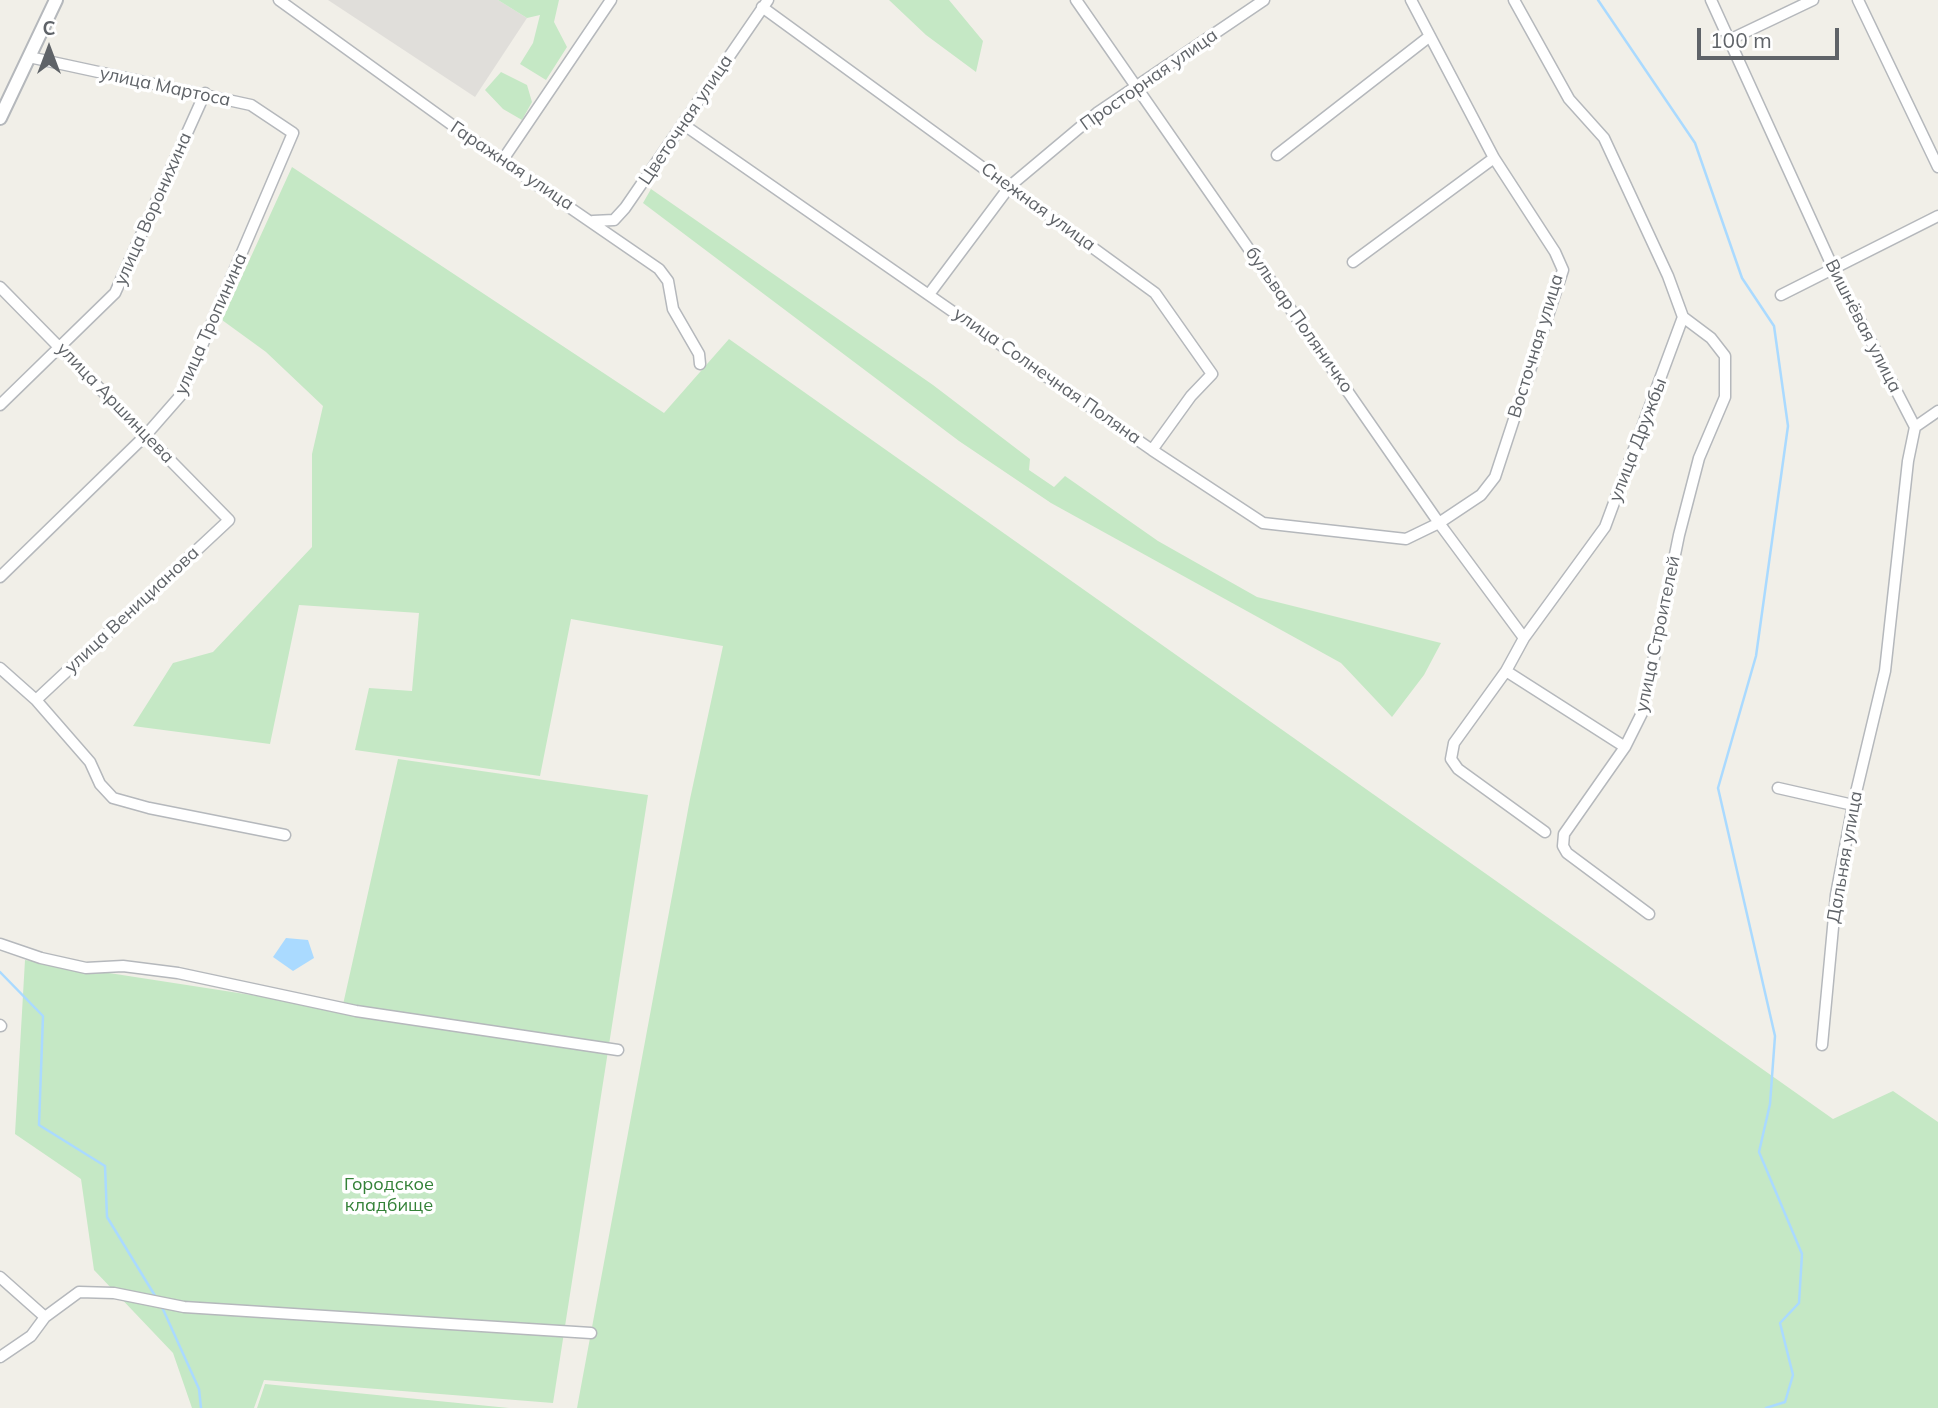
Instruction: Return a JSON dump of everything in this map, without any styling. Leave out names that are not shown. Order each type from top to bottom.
[{"type":"street","points":[[0,118],[56,0]]},
{"type":"street","name":"Гаражная улица","points":[[279,0],[502,161],[659,269],[668,281],[673,309],[699,354],[701,364]]},
{"type":"street","points":[[502,161],[611,0]]},
{"type":"street","name":"бульвар Поляничко","points":[[1076,0],[1439,523],[1524,638]]},
{"type":"street","name":"Просторная улица","points":[[930,293],[1010,186],[1097,113],[1264,0]]},
{"type":"street","name":"Восточная улица","points":[[1411,0],[1494,158],[1555,252],[1563,270],[1495,477],[1481,495],[1439,523]]},
{"type":"street","points":[[1514,0],[1569,99],[1604,138],[1668,276],[1682,317]]},
{"type":"street","name":"Вишнёвая улица","points":[[1711,0],[1833,270],[1914,427]]},
{"type":"street","points":[[1729,40],[1813,0]]},
{"type":"street","points":[[1858,0],[1938,167]]},
{"type":"street","name":"Цветочная улица","points":[[592,221],[614,220],[684,125],[765,4]]},
{"type":"street","name":"Снежная улица","points":[[765,4],[1155,293],[1212,374],[1191,396],[1152,450]]},
{"type":"street","points":[[1277,155],[1430,36]]},
{"type":"street","name":"улица Мартоса","points":[[29,57],[251,105],[293,132]]},
{"type":"street","name":"улица Воронихина","points":[[0,405],[115,293],[205,93]]},
{"type":"street","name":"улица Солнечная Поляна","points":[[684,125],[930,293],[1152,450],[1263,523],[1406,539],[1439,523]]},
{"type":"street","name":"улица Тропинина","points":[[0,577],[146,435],[181,395],[293,132]]},
{"type":"street","points":[[1353,262],[1494,158]]},
{"type":"street","points":[[1781,295],[1938,216]]},
{"type":"street","name":"улица Аршинцева","points":[[0,287],[229,520]]},
{"type":"street","name":"улица Дружбы","points":[[1545,832],[1458,769],[1451,759],[1454,743],[1506,671],[1524,638],[1605,527],[1682,317]]},
{"type":"street","name":"улица Строителей","points":[[1649,914],[1567,853],[1563,846],[1564,834],[1625,747],[1643,711],[1679,535],[1699,458],[1725,397],[1725,356],[1711,338],[1682,317]]},
{"type":"street","points":[[1914,427],[1938,411]]},
{"type":"street","name":"Дальняя улица","points":[[1822,1045],[1836,895],[1853,805],[1885,671],[1914,427]]},
{"type":"street","name":"улица Веницианова","points":[[36,700],[229,520]]},
{"type":"street","points":[[0,667],[36,700],[90,762],[100,784],[113,798],[149,808],[285,835]]},
{"type":"street","points":[[1506,671],[1625,747]]},
{"type":"street","points":[[1778,788],[1853,805]]},
{"type":"street","points":[[0,944],[41,958],[86,968],[123,966],[178,973],[356,1011],[618,1050]]},
{"type":"street","points":[[0,1277],[46,1317]]},
{"type":"street","points":[[0,1357],[31,1336],[46,1317],[79,1292],[114,1293],[184,1307],[591,1333]]},
{"type":"shaded area","points":[[328,0],[498,0],[527,18],[475,97]]},
{"type":"green space","points":[[498,0],[559,0],[554,22],[567,47],[546,80],[520,64],[533,43],[540,15],[527,18]]},
{"type":"green space","points":[[889,0],[949,0],[983,41],[976,72],[926,35]]},
{"type":"green space","points":[[501,72],[527,85],[532,102],[522,120],[503,109],[485,90]]},
{"type":"green space","points":[[292,167],[664,413],[729,339],[1833,1119],[1893,1091],[1938,1122],[1938,1408],[577,1408],[690,799],[723,646],[571,619],[540,776],[355,750],[369,688],[412,691],[419,613],[299,605],[270,744],[133,726],[173,663],[213,652],[312,547],[312,454],[323,406],[266,352],[222,320]]},
{"type":"green space","points":[[651,189],[933,385],[1030,459],[1029,470],[1054,487],[1065,476],[1158,541],[1257,597],[1441,643],[1424,675],[1392,717],[1341,663],[1051,503],[959,441],[643,203]]},
{"type":"green space","name":"Городское кладбище","points":[[398,759],[648,795],[553,1403],[264,1380],[254,1408],[192,1408],[173,1353],[94,1270],[81,1179],[15,1134],[25,960],[342,1009]]},
{"type":"green space","points":[[265,1384],[509,1408],[257,1408]]},
{"type":"water","points":[[286,938],[308,940],[314,958],[293,971],[273,957]]},
{"type":"waterway","points":[[1598,0],[1695,143],[1742,278],[1774,326],[1788,426],[1756,656],[1718,788],[1775,1036],[1770,1104],[1759,1152],[1802,1254],[1799,1303],[1780,1323],[1793,1375],[1785,1402],[1766,1408]]},
{"type":"waterway","points":[[0,972],[43,1016],[39,1125],[105,1166],[107,1217],[157,1299]]},
{"type":"waterway","points":[[162,1307],[199,1389],[201,1408]]}]
